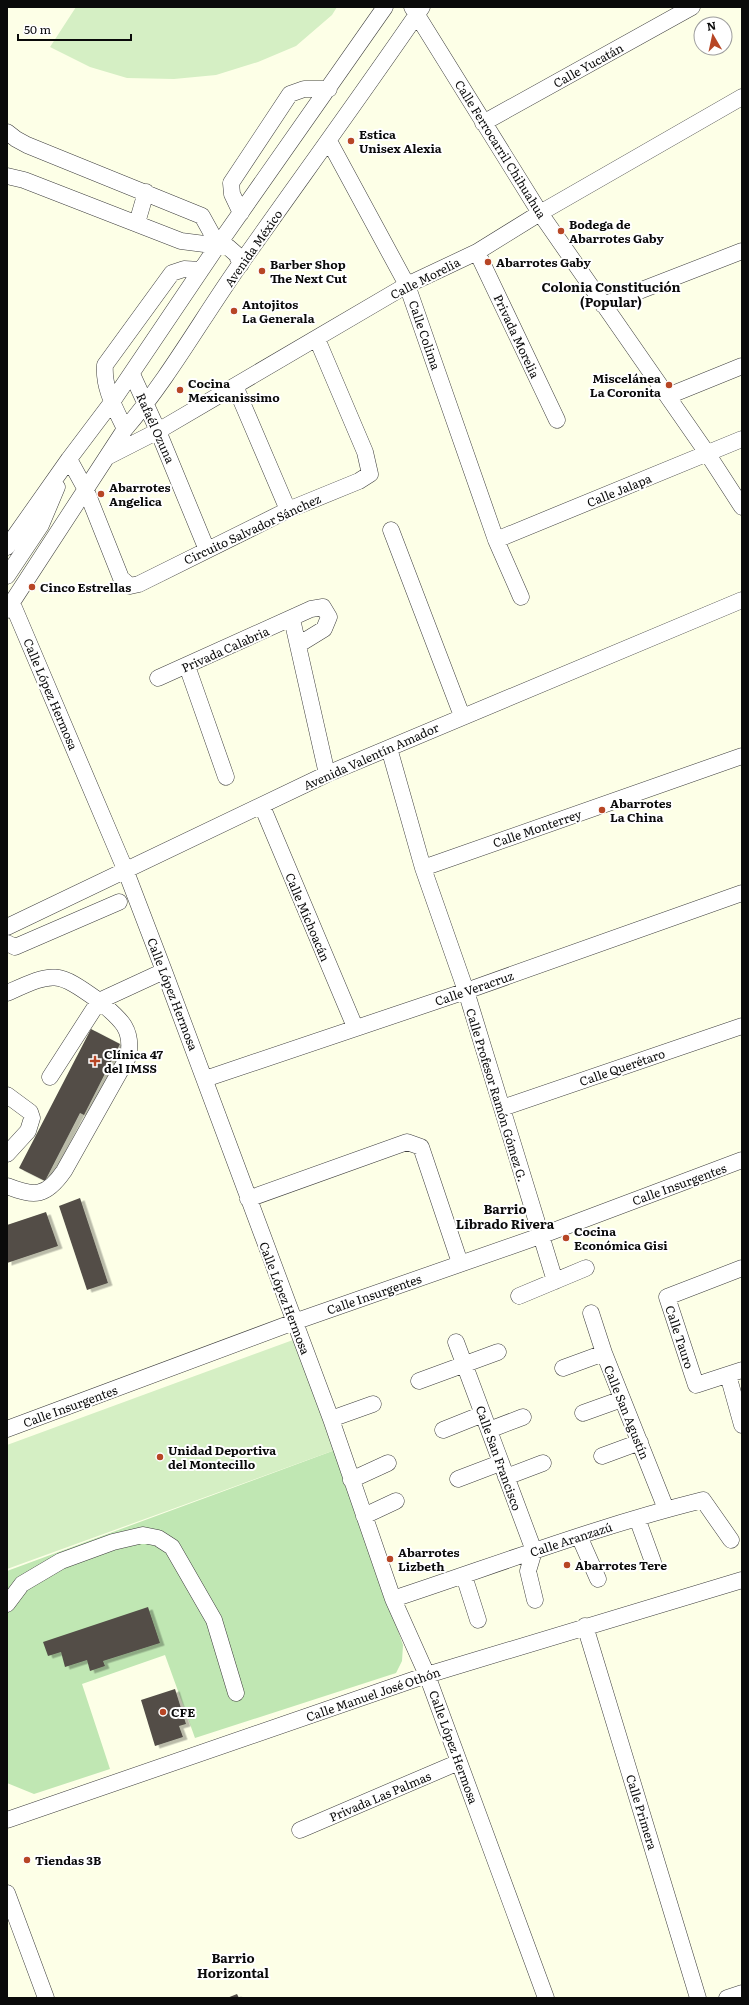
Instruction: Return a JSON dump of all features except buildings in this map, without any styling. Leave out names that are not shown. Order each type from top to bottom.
[{"type":"street","name":"Avenida México","points":[[7,547],[69,459],[132,374],[218,245],[329,89],[385,7]]},
{"type":"street","name":"Calle Yucatán","points":[[483,123],[692,7]]},
{"type":"street","name":"Avenida México","points":[[10,607],[125,429],[146,405],[240,264],[330,141],[417,9]]},
{"type":"street","name":"Calle Ferrocarril Chihuahua","points":[[417,9],[483,123],[540,212],[603,305],[668,396],[742,507]]},
{"type":"street","points":[[241,213],[232,194],[231,183],[290,94],[304,89],[329,89]]},
{"type":"street","name":"Calle Morelia","points":[[107,457],[158,431],[407,285],[478,252],[540,212],[742,97]]},
{"type":"street","points":[[7,132],[16,140],[27,145],[202,216],[218,245]]},
{"type":"street","name":"Calle Colima","points":[[330,141],[407,285],[496,540],[521,597]]},
{"type":"street","points":[[7,176],[24,180],[181,241],[228,247],[236,254],[240,264]]},
{"type":"street","points":[[137,223],[146,192]]},
{"type":"street","points":[[603,305],[742,251]]},
{"type":"street","name":"Privada Morelia","points":[[478,252],[556,420]]},
{"type":"street","points":[[125,429],[112,402],[104,375],[105,365],[172,273],[184,269],[201,270]]},
{"type":"street","name":"Circuito Salvador Sánchez","points":[[69,459],[86,490],[121,578],[130,586],[139,584],[288,510],[358,481],[370,474],[365,452],[317,339]]},
{"type":"street","points":[[668,396],[742,366]]},
{"type":"street","name":"Rafaél Ozuna","points":[[132,374],[158,431],[206,550]]},
{"type":"street","points":[[235,386],[288,510]]},
{"type":"street","name":"Calle Jalapa","points":[[496,540],[742,439]]},
{"type":"street","name":"Avenida México","points":[[7,576],[41,525],[69,459]]},
{"type":"street","name":"Avenida México","points":[[41,525],[86,490]]},
{"type":"street","points":[[391,530],[462,716]]},
{"type":"street","name":"Avenida Valentín Amador","points":[[7,927],[125,869],[262,806],[327,774],[462,716],[742,600]]},
{"type":"street","name":"Calle López Hermosa","points":[[10,607],[125,869],[205,1078],[248,1199],[330,1419],[394,1599],[460,1762],[546,1998]]},
{"type":"street","name":"Privada Calabria","points":[[158,678],[292,619],[311,609],[324,607],[329,618],[324,629],[298,645]]},
{"type":"street","points":[[292,619],[327,774]]},
{"type":"street","points":[[187,666],[226,777]]},
{"type":"street","name":"Calle Profesor Ramón Gómez G.","points":[[389,748],[423,868],[466,991],[555,1281]]},
{"type":"street","name":"Calle Monterrey","points":[[423,868],[742,756]]},
{"type":"street","name":"Calle Michoacán","points":[[262,806],[355,1027]]},
{"type":"street","name":"Calle Veracruz","points":[[205,1078],[466,991],[742,893]]},
{"type":"street","points":[[7,943],[16,947],[119,902]]},
{"type":"street","points":[[50,1077],[99,1000],[164,971]]},
{"type":"street","points":[[7,993],[40,978],[58,976],[73,982],[99,1000],[121,1019],[128,1031],[131,1044],[128,1057],[64,1171],[54,1186],[39,1192],[25,1193],[7,1186]]},
{"type":"street","name":"Calle Querétaro","points":[[502,1108],[742,1026]]},
{"type":"street","points":[[7,1095],[30,1112],[32,1118],[28,1131],[7,1154]]},
{"type":"street","points":[[248,1199],[407,1142],[421,1147],[460,1263]]},
{"type":"street","name":"Calle Insurgentes","points":[[7,1429],[294,1322],[540,1236],[742,1160]]},
{"type":"street","points":[[519,1296],[586,1268]]},
{"type":"street","name":"Calle Tauro","points":[[735,1372],[696,1385],[667,1297],[742,1268]]},
{"type":"street","name":"Calle San Agustín","points":[[591,1313],[604,1353],[666,1509]]},
{"type":"street","name":"Calle San Francisco","points":[[456,1342],[534,1551]]},
{"type":"street","points":[[419,1381],[498,1352]]},
{"type":"street","points":[[563,1368],[604,1353]]},
{"type":"street","points":[[735,1372],[742,1425]]},
{"type":"street","points":[[583,1413],[622,1399]]},
{"type":"street","points":[[330,1419],[372,1404]]},
{"type":"street","points":[[443,1430],[483,1414]]},
{"type":"street","points":[[489,1430],[523,1417]]},
{"type":"street","points":[[602,1456],[640,1442]]},
{"type":"street","points":[[352,1480],[388,1463]]},
{"type":"street","points":[[458,1479],[543,1463]]},
{"type":"street","name":"Calle Aranzazú","points":[[394,1599],[579,1536],[666,1509],[703,1500],[731,1540]]},
{"type":"street","points":[[364,1516],[396,1501]]},
{"type":"street","points":[[637,1518],[653,1562]]},
{"type":"street","points":[[7,1604],[22,1584],[61,1561],[114,1542],[143,1535],[158,1538],[172,1547],[214,1620],[236,1693]]},
{"type":"street","points":[[579,1536],[598,1579]]},
{"type":"street","points":[[534,1551],[528,1571],[535,1600]]},
{"type":"street","points":[[464,1576],[478,1620]]},
{"type":"street","name":"Calle Manuel José Othón","points":[[7,1820],[426,1675],[742,1580]]},
{"type":"street","name":"Calle Primera","points":[[586,1626],[698,1998]]},
{"type":"street","name":"Privada Las Palmas","points":[[300,1830],[460,1762]]},
{"type":"street","points":[[7,1893],[46,1998]]},
{"type":"street","points":[[727,1998],[742,1993]]},
{"type":"green space","points":[[76,7],[337,7],[332,15],[296,46],[258,62],[216,75],[174,79],[127,78],[90,67],[50,47]]},
{"type":"green space","name":"Unidad Deportiva del Montecillo","points":[[293,1340],[335,1450],[7,1569],[7,1445]]},
{"type":"green space","points":[[335,1450],[403,1645],[402,1661],[396,1673],[195,1738],[165,1655],[82,1684],[110,1769],[34,1794],[7,1783],[7,1571]]},
{"type":"place","name":"Estica Unisex Alexia","points":[[351,141]]},
{"type":"place","name":"Bodega de Abarrotes Gaby","points":[[561,231]]},
{"type":"place","name":"Abarrotes Gaby","points":[[488,262]]},
{"type":"place","name":"Barber Shop The Next Cut","points":[[262,271]]},
{"type":"place","name":"Antojitos La Generala","points":[[234,311]]},
{"type":"place","name":"Miscelánea La Coronita","points":[[669,385]]},
{"type":"place","name":"Cocina Mexicanissimo","points":[[180,390]]},
{"type":"place","name":"Abarrotes Angelica","points":[[101,494]]},
{"type":"place","name":"Cinco Estrellas","points":[[32,587]]},
{"type":"place","name":"Abarrotes La China","points":[[602,810]]},
{"type":"place","name":"Clínica 47 del IMSS","points":[[95,1061]]},
{"type":"place","name":"Cocina Económica Gisi","points":[[566,1238]]},
{"type":"place","name":"Unidad Deportiva del Montecillo","points":[[160,1457]]},
{"type":"place","name":"Abarrotes Lizbeth","points":[[390,1559]]},
{"type":"place","name":"Abarrotes Tere","points":[[567,1565]]},
{"type":"place","name":"CFE","points":[[163,1712]]},
{"type":"place","name":"Tiendas 3B","points":[[27,1860]]},
{"type":"district","name":"Colonia Constitución (Popular)","points":[[611,294]]},
{"type":"district","name":"Barrio Librado Rivera","points":[[505,1216]]},
{"type":"district","name":"Barrio Horizontal","points":[[233,1964]]}]
